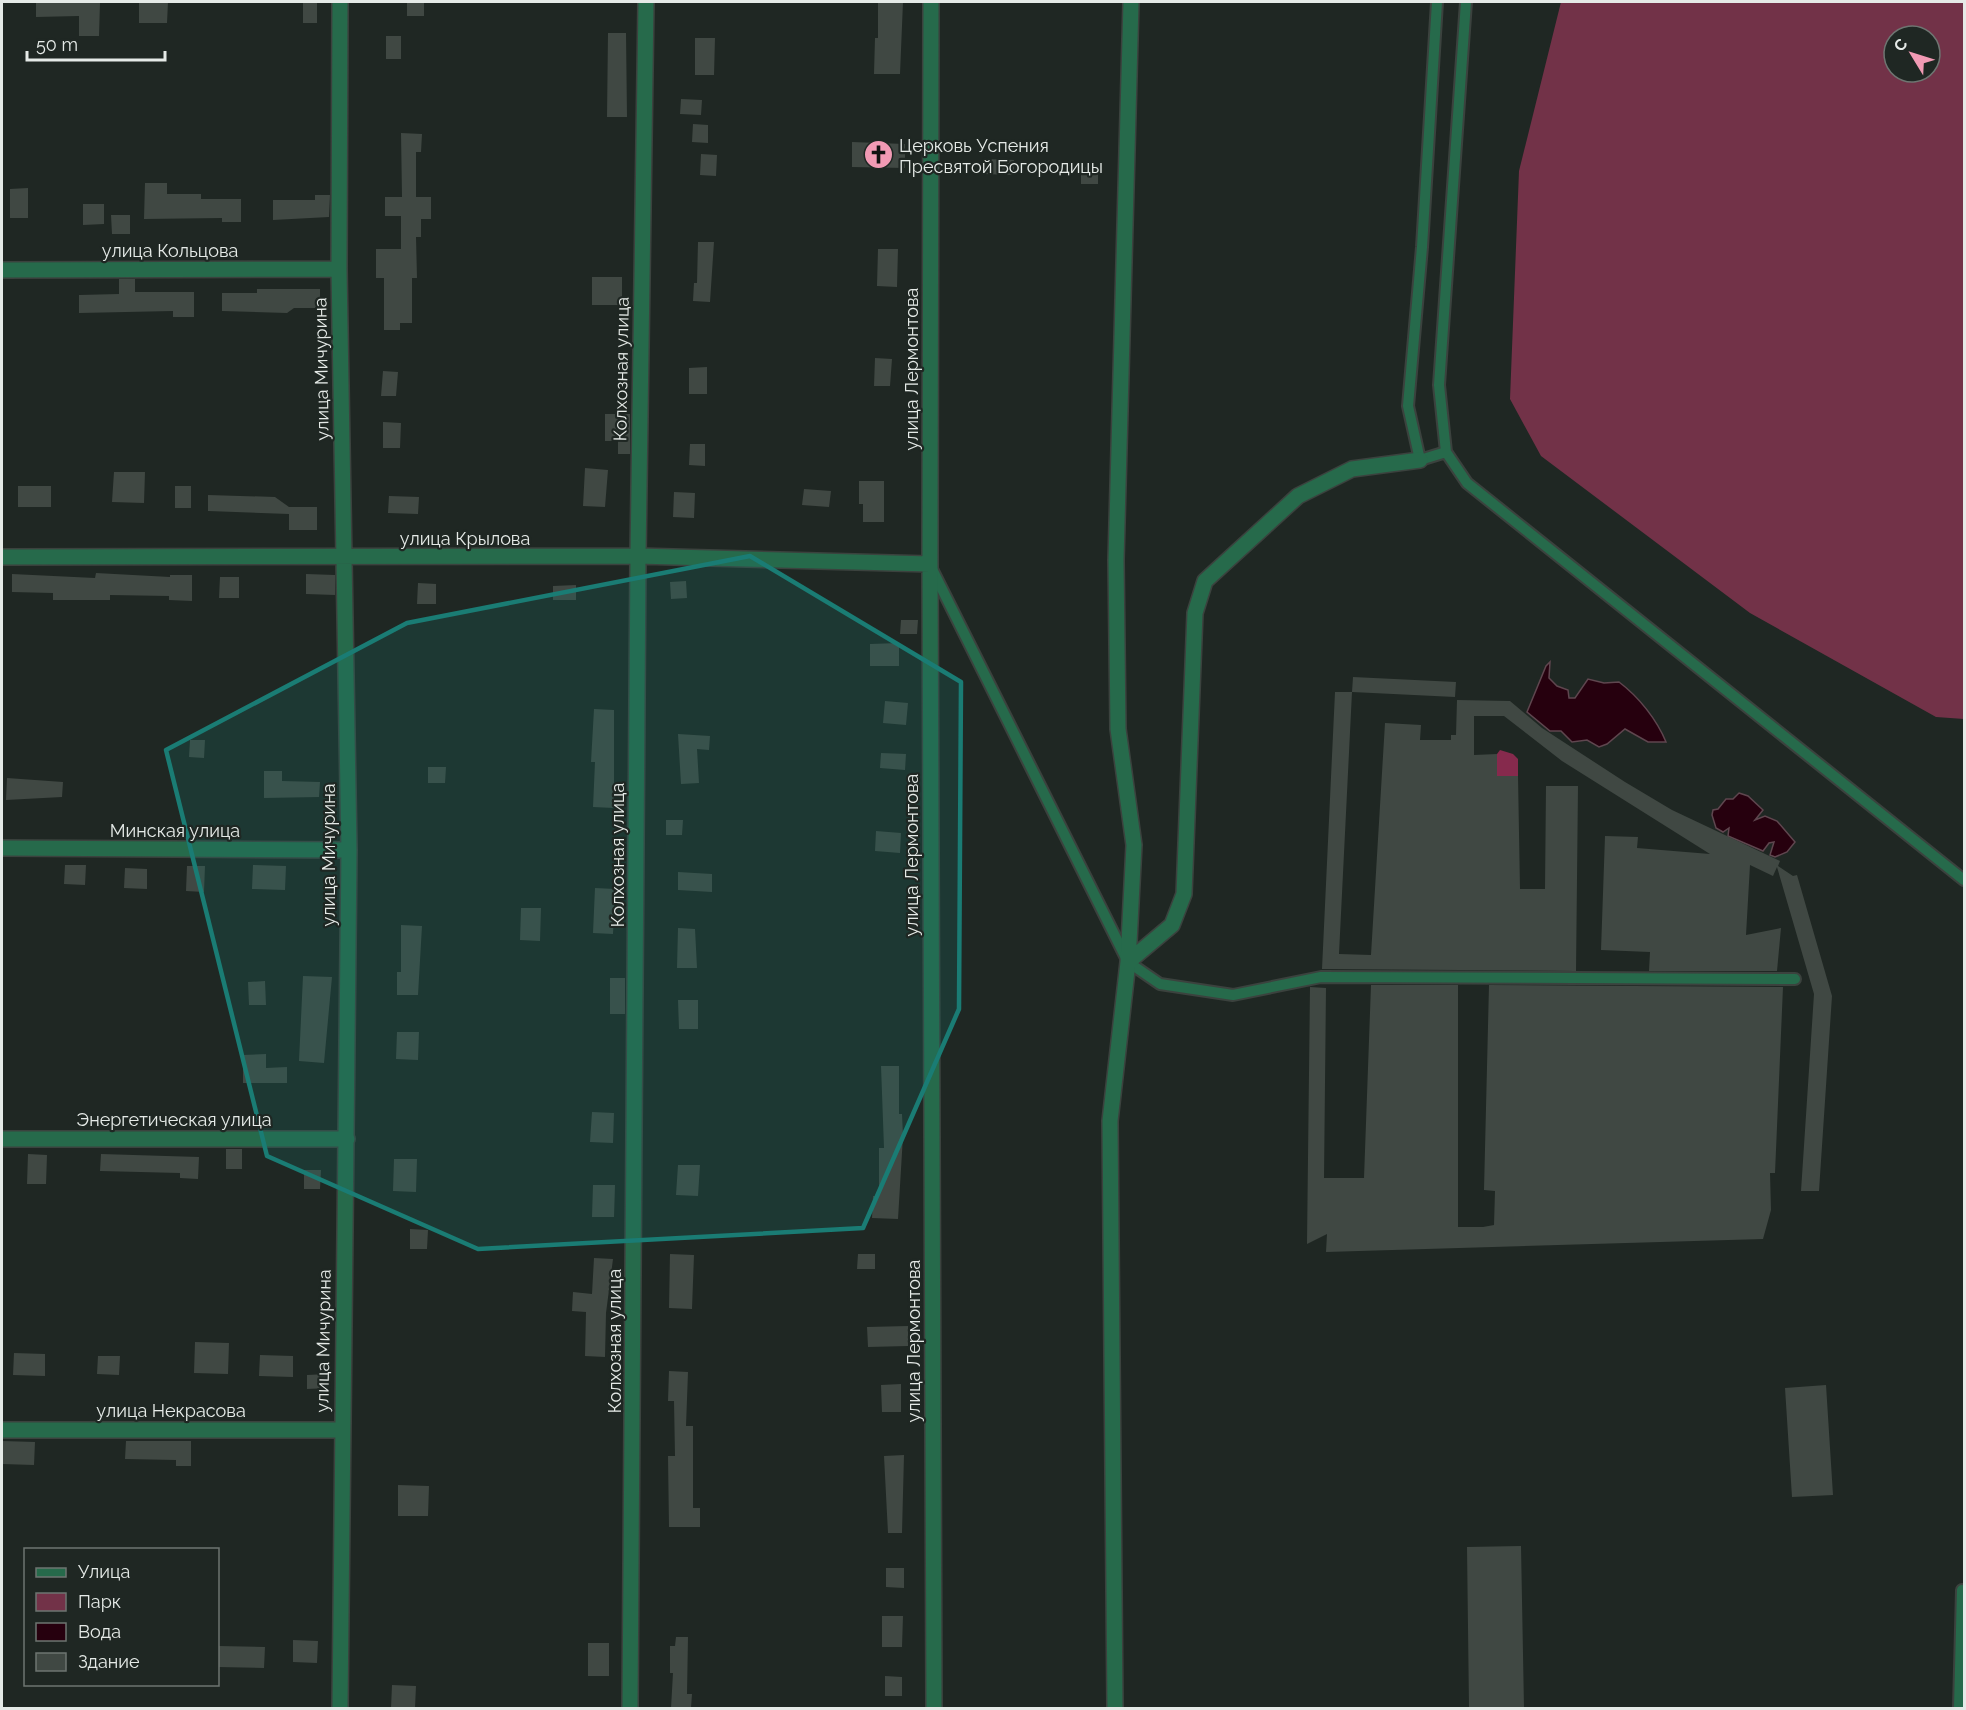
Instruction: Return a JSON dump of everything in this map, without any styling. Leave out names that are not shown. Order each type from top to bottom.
[{"type":"street","name":"улица Мичурина","points":[[340,2],[339,269],[349,850],[347,1139],[341,1430],[340,1708]]},
{"type":"street","name":"Колхозная улица","points":[[630,1708],[638,556],[646,2]]},
{"type":"street","name":"улица Лермонтова","points":[[931,2],[930,564],[934,1708]]},
{"type":"street","points":[[1115,1708],[1110,1121],[1128,962],[1134,845],[1118,729],[1116,560],[1131,2]]},
{"type":"street","name":"улица Кольцова","points":[[2,270],[339,269]]},
{"type":"street","points":[[1128,962],[1172,925],[1184,894],[1195,613],[1205,581],[1298,496],[1353,469],[1420,460]]},
{"type":"street","name":"улица Крылова","points":[[2,557],[638,556],[930,564]]},
{"type":"street","name":"Минская улица","points":[[2,848],[349,850]]},
{"type":"street","name":"Энергетическая улица","points":[[2,1138],[347,1139]]},
{"type":"street","name":"улица Некрасова","points":[[2,1430],[341,1430]]},
{"type":"lane","points":[[1437,2],[1422,247],[1408,405],[1420,460],[1446,452]]},
{"type":"lane","points":[[1466,2],[1439,385],[1446,452],[1467,483],[1965,880]]},
{"type":"lane","points":[[930,564],[1128,962],[1160,984],[1233,995],[1320,977],[1795,979]]},
{"type":"lane","points":[[1959,1708],[1962,1590]]},
{"type":"highlighted area","points":[[750,556],[961,682],[959,1009],[863,1228],[478,1249],[267,1156],[166,750],[407,623]]},
{"type":"green space","points":[[1561,2],[1964,2],[1964,719],[1936,717],[1750,613],[1541,456],[1510,399],[1519,171]]},
{"type":"shaded area","points":[[1500,750],[1513,754],[1518,759],[1518,776],[1497,776],[1497,754]]},
{"type":"water","points":[[1550,662],[1549,678],[1557,686],[1568,690],[1569,698],[1575,698],[1588,679],[1604,683],[1619,682],[1647,709],[1666,742],[1648,742],[1625,729],[1607,744],[1599,747],[1587,740],[1572,742],[1561,731],[1550,731],[1527,712],[1546,666]]},
{"type":"water","points":[[1739,793],[1748,796],[1763,810],[1755,820],[1765,816],[1777,821],[1795,842],[1787,852],[1775,857],[1770,855],[1774,842],[1769,843],[1763,851],[1728,836],[1729,828],[1723,832],[1716,828],[1712,815],[1713,810],[1718,809],[1726,799],[1733,799]]},
{"type":"building","points":[[36,2],[100,3],[99,36],[79,36],[79,16],[36,17]]},
{"type":"building","points":[[139,2],[168,2],[167,23],[139,23]]},
{"type":"building","points":[[407,2],[424,2],[424,16],[407,16]]},
{"type":"building","points":[[878,2],[903,2],[900,74],[874,74],[875,38],[878,38]]},
{"type":"building","points":[[303,3],[317,3],[317,23],[303,23]]},
{"type":"building","points":[[608,33],[626,33],[627,117],[607,117]]},
{"type":"building","points":[[386,36],[401,36],[401,59],[386,59]]},
{"type":"building","points":[[695,38],[715,38],[714,75],[695,75]]},
{"type":"building","points":[[681,99],[702,100],[701,115],[680,114]]},
{"type":"building","points":[[693,124],[708,125],[708,143],[692,142]]},
{"type":"building","points":[[401,133],[422,134],[421,152],[416,152],[416,197],[431,197],[431,219],[421,219],[421,237],[416,237],[417,278],[412,278],[412,323],[400,323],[400,330],[384,330],[384,278],[376,278],[376,249],[401,249],[401,216],[385,216],[385,197],[402,197]]},
{"type":"building","name":"Церковь Успения Пресвятой Богородицы","points":[[852,142],[905,144],[905,168],[852,167]]},
{"type":"building","points":[[701,154],[717,155],[716,176],[700,175]]},
{"type":"building","points":[[984,159],[1014,160],[1014,175],[983,174]]},
{"type":"building","points":[[1081,167],[1098,167],[1098,184],[1081,184]]},
{"type":"building","points":[[145,183],[167,183],[167,194],[201,194],[201,199],[241,199],[241,222],[222,222],[222,218],[144,219]]},
{"type":"building","points":[[28,188],[28,218],[10,218],[10,189]]},
{"type":"building","points":[[315,195],[330,195],[329,217],[273,220],[273,200],[315,200]]},
{"type":"building","points":[[83,204],[104,204],[104,224],[83,225]]},
{"type":"building","points":[[111,215],[130,215],[130,234],[112,234]]},
{"type":"building","points":[[698,242],[714,242],[710,302],[693,301],[694,283],[697,283]]},
{"type":"building","points":[[878,249],[898,249],[897,287],[877,286]]},
{"type":"building","points":[[592,277],[622,277],[622,305],[592,305]]},
{"type":"building","points":[[119,279],[135,279],[135,292],[194,292],[194,317],[173,317],[173,311],[79,313],[79,295],[119,294]]},
{"type":"building","points":[[257,289],[320,289],[320,308],[294,308],[287,313],[222,311],[222,293],[257,293]]},
{"type":"building","points":[[875,358],[892,359],[890,386],[874,386]]},
{"type":"building","points":[[707,367],[707,394],[689,394],[689,368]]},
{"type":"building","points":[[383,371],[398,372],[396,396],[381,396]]},
{"type":"building","points":[[605,414],[630,414],[630,454],[618,454],[618,441],[605,441]]},
{"type":"building","points":[[383,422],[401,423],[400,448],[383,448]]},
{"type":"building","points":[[690,444],[705,444],[705,466],[689,465]]},
{"type":"building","points":[[585,468],[608,470],[605,507],[583,506]]},
{"type":"building","points":[[114,472],[145,472],[144,503],[112,502]]},
{"type":"building","points":[[859,481],[884,481],[884,522],[863,522],[863,504],[859,504]]},
{"type":"building","points":[[18,486],[51,486],[51,507],[18,507]]},
{"type":"building","points":[[175,486],[191,486],[191,508],[175,508]]},
{"type":"building","points":[[804,489],[831,491],[829,507],[802,505]]},
{"type":"building","points":[[674,492],[695,493],[694,518],[673,517]]},
{"type":"building","points":[[208,495],[275,497],[289,507],[317,507],[317,530],[289,530],[289,514],[208,511]]},
{"type":"building","points":[[389,496],[419,497],[418,514],[388,513]]},
{"type":"building","points":[[96,573],[170,577],[170,575],[192,575],[192,601],[169,600],[169,596],[110,595],[110,600],[53,600],[53,593],[12,592],[12,574],[95,578]]},
{"type":"building","points":[[306,574],[335,575],[335,595],[306,594]]},
{"type":"building","points":[[220,577],[239,577],[239,598],[219,598]]},
{"type":"building","points":[[686,581],[687,598],[671,599],[670,582]]},
{"type":"building","points":[[418,583],[436,584],[436,604],[417,604]]},
{"type":"building","points":[[576,585],[576,600],[553,600],[553,586]]},
{"type":"building","points":[[901,620],[918,620],[917,634],[900,634]]},
{"type":"building","points":[[899,643],[899,666],[870,666],[870,644]]},
{"type":"building","points":[[1353,677],[1456,682],[1455,697],[1352,692]]},
{"type":"building","points":[[1335,692],[1352,692],[1339,954],[1371,955],[1385,723],[1421,725],[1420,740],[1451,740],[1451,735],[1456,735],[1457,700],[1510,701],[1542,728],[1625,782],[1672,810],[1780,861],[1778,866],[1793,876],[1797,875],[1832,996],[1819,1191],[1801,1191],[1814,994],[1777,867],[1773,876],[1750,865],[1746,935],[1781,928],[1777,971],[1649,971],[1650,952],[1601,950],[1605,836],[1638,837],[1637,848],[1710,854],[1562,761],[1504,716],[1474,716],[1474,755],[1497,754],[1497,776],[1518,776],[1520,889],[1545,889],[1546,786],[1578,786],[1576,971],[1322,969]]},
{"type":"building","points":[[885,701],[908,703],[906,725],[883,723]]},
{"type":"building","points":[[594,709],[614,710],[614,808],[593,807],[595,762],[591,762]]},
{"type":"building","points":[[678,734],[710,736],[709,750],[697,749],[699,783],[681,784]]},
{"type":"building","points":[[190,740],[205,740],[204,758],[189,757]]},
{"type":"building","points":[[881,753],[906,754],[905,770],[880,768]]},
{"type":"building","points":[[428,767],[446,767],[445,783],[428,783]]},
{"type":"building","points":[[264,771],[282,771],[282,781],[320,782],[319,797],[264,798]]},
{"type":"building","points":[[7,778],[63,782],[62,797],[6,800]]},
{"type":"building","points":[[666,820],[683,820],[682,835],[666,835]]},
{"type":"building","points":[[876,831],[901,833],[900,853],[875,851]]},
{"type":"building","points":[[65,865],[86,865],[85,885],[64,884]]},
{"type":"building","points":[[253,865],[286,866],[285,890],[252,889]]},
{"type":"building","points":[[187,866],[205,866],[204,892],[186,891]]},
{"type":"building","points":[[125,868],[147,869],[147,889],[124,888]]},
{"type":"building","points":[[678,872],[712,874],[712,892],[678,890]]},
{"type":"building","points":[[595,888],[615,889],[613,934],[593,933]]},
{"type":"building","points":[[521,908],[541,908],[540,941],[520,940]]},
{"type":"building","points":[[401,925],[422,926],[418,995],[397,995],[397,972],[401,972]]},
{"type":"building","points":[[678,928],[695,929],[697,968],[677,968]]},
{"type":"building","points":[[303,976],[332,977],[324,1063],[299,1061]]},
{"type":"building","points":[[610,978],[625,978],[625,1014],[610,1014]]},
{"type":"building","points":[[265,981],[266,1005],[249,1005],[248,982]]},
{"type":"building","points":[[1371,985],[1458,985],[1458,1227],[1494,1225],[1495,1191],[1484,1190],[1489,985],[1783,987],[1775,1173],[1770,1173],[1771,1210],[1763,1239],[1326,1252],[1327,1234],[1307,1244],[1310,987],[1326,988],[1324,1178],[1364,1178]]},
{"type":"building","points":[[678,1000],[698,1000],[698,1029],[679,1029]]},
{"type":"building","points":[[397,1032],[419,1032],[418,1060],[396,1059]]},
{"type":"building","points":[[266,1054],[266,1068],[287,1067],[287,1083],[243,1083],[243,1055]]},
{"type":"building","points":[[881,1066],[899,1066],[899,1114],[902,1114],[903,1136],[898,1219],[872,1218],[873,1196],[879,1196],[879,1148],[884,1148]]},
{"type":"building","points":[[592,1112],[614,1113],[613,1143],[590,1142]]},
{"type":"building","points":[[226,1149],[242,1149],[242,1169],[226,1169]]},
{"type":"building","points":[[28,1154],[47,1155],[46,1184],[27,1184]]},
{"type":"building","points":[[101,1154],[199,1157],[198,1179],[180,1178],[180,1173],[100,1171]]},
{"type":"building","points":[[394,1159],[417,1159],[416,1192],[393,1191]]},
{"type":"building","points":[[678,1165],[700,1165],[698,1196],[676,1195]]},
{"type":"building","points":[[304,1170],[321,1170],[320,1189],[304,1189]]},
{"type":"building","points":[[593,1185],[615,1185],[614,1217],[592,1217]]},
{"type":"building","points":[[410,1229],[428,1230],[427,1249],[410,1249]]},
{"type":"building","points":[[670,1254],[694,1255],[692,1309],[669,1308]]},
{"type":"building","points":[[858,1254],[875,1254],[875,1269],[857,1269]]},
{"type":"building","points":[[594,1258],[613,1259],[606,1313],[605,1357],[585,1356],[586,1312],[572,1311],[573,1292],[592,1294]]},
{"type":"building","points":[[908,1326],[908,1346],[868,1347],[867,1327]]},
{"type":"building","points":[[195,1342],[229,1343],[228,1374],[194,1373]]},
{"type":"building","points":[[14,1353],[45,1354],[45,1376],[13,1375]]},
{"type":"building","points":[[260,1355],[293,1356],[293,1377],[259,1376]]},
{"type":"building","points":[[98,1356],[120,1356],[119,1375],[97,1374]]},
{"type":"building","points":[[669,1371],[688,1372],[686,1426],[693,1426],[693,1508],[700,1508],[700,1527],[669,1527],[668,1456],[675,1456],[674,1401],[668,1401]]},
{"type":"building","points":[[328,1374],[328,1388],[307,1389],[307,1375]]},
{"type":"building","points":[[901,1384],[901,1412],[882,1412],[881,1385]]},
{"type":"building","points":[[1826,1385],[1833,1495],[1792,1497],[1785,1388]]},
{"type":"building","points":[[2,1441],[35,1442],[34,1465],[2,1464]]},
{"type":"building","points":[[126,1441],[191,1441],[191,1466],[176,1466],[176,1460],[125,1459]]},
{"type":"building","points":[[904,1455],[902,1533],[888,1533],[884,1456]]},
{"type":"building","points":[[398,1485],[429,1486],[428,1516],[398,1516]]},
{"type":"building","points":[[1521,1546],[1524,1708],[1469,1708],[1467,1547]]},
{"type":"building","points":[[886,1568],[904,1568],[904,1588],[886,1587]]},
{"type":"building","points":[[882,1616],[903,1616],[902,1647],[882,1647]]},
{"type":"building","points":[[676,1637],[688,1637],[687,1694],[692,1694],[691,1708],[671,1708],[673,1673],[670,1673],[670,1646],[675,1646]]},
{"type":"building","points":[[293,1640],[318,1641],[317,1663],[293,1662]]},
{"type":"building","points":[[588,1643],[609,1643],[609,1676],[588,1676]]},
{"type":"building","points":[[219,1646],[265,1647],[264,1668],[219,1667]]},
{"type":"building","points":[[885,1676],[902,1677],[902,1696],[885,1696]]},
{"type":"building","points":[[392,1685],[416,1686],[415,1708],[391,1708]]},
{"type":"place","name":"Церковь Успения Пресвятой Богородицы","points":[[878,155]]}]
